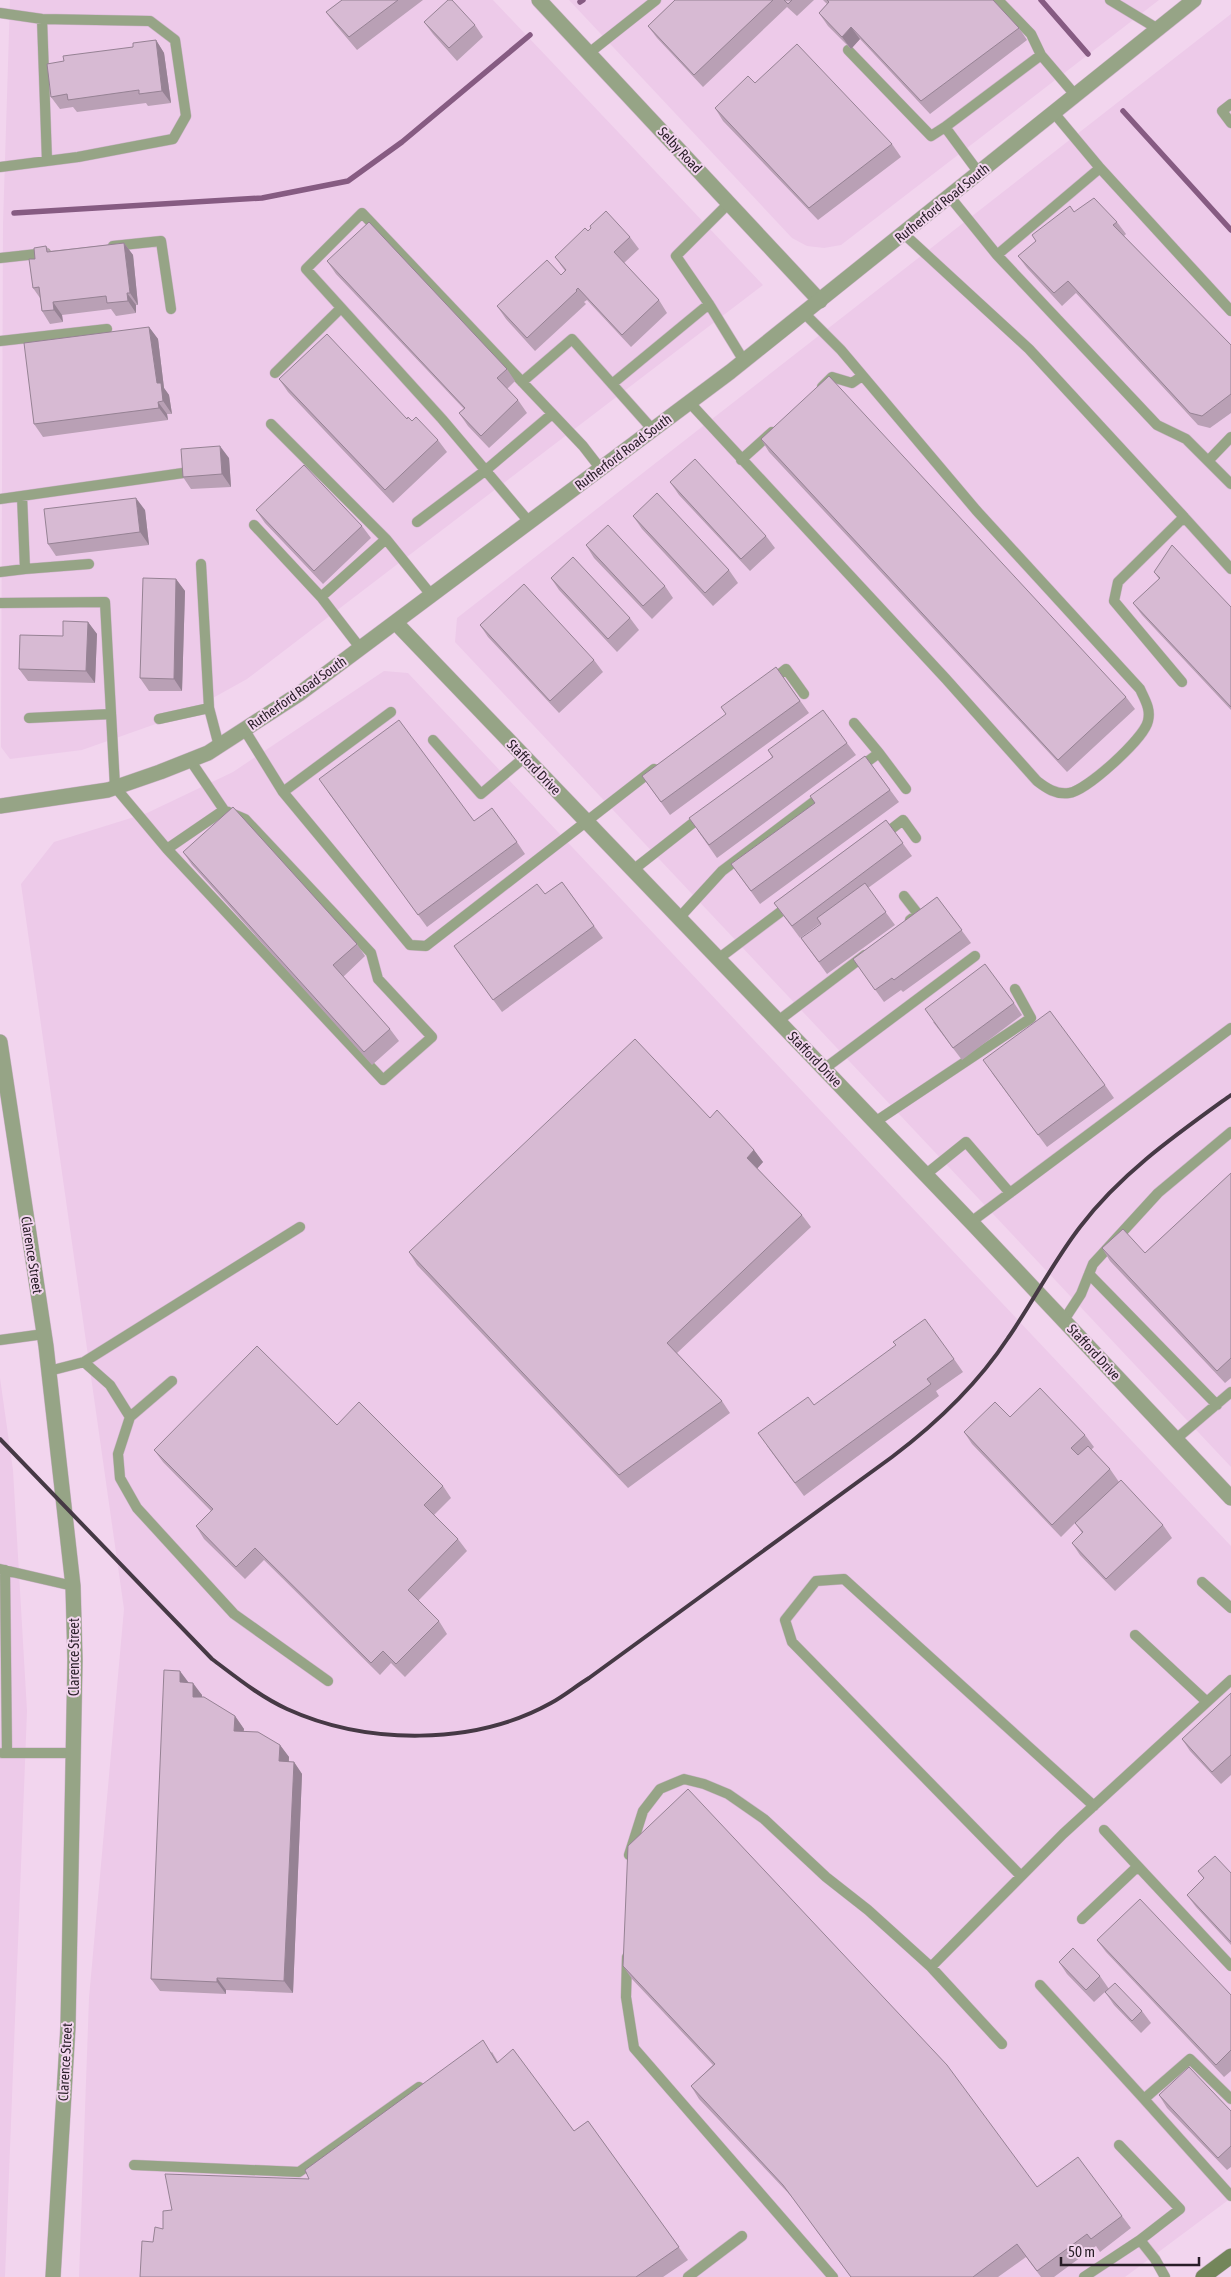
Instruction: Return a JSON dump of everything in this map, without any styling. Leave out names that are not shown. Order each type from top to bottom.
[{"type":"main road","points":[[1203,2277],[1231,2256]]},
{"type":"street","name":"Selby Road","points":[[539,0],[820,301]]},
{"type":"street","name":"Rutherford Road South","points":[[0,806],[115,787],[190,760],[208,753],[299,694],[744,361],[1194,0]]},
{"type":"street","name":"Stafford Drive","points":[[396,623],[971,1222],[1231,1498]]},
{"type":"street","name":"Clarence Street","points":[[0,1042],[49,1371],[73,1586],[75,1660],[68,2027],[53,2277]]},
{"type":"lane","points":[[589,53],[656,0]]},
{"type":"lane","points":[[998,0],[1031,34],[1041,55],[1076,96]]},
{"type":"lane","points":[[1117,2],[1158,29]]},
{"type":"lane","points":[[0,13],[42,20],[150,21],[175,40],[186,116],[174,139],[78,157],[0,167]]},
{"type":"lane","points":[[42,20],[47,161]]},
{"type":"lane","points":[[848,50],[932,136],[1041,55]]},
{"type":"lane","points":[[1231,104],[1222,111],[1231,123]]},
{"type":"lane","points":[[1054,113],[1100,168],[1231,311]]},
{"type":"lane","points":[[945,127],[979,173]]},
{"type":"lane","points":[[997,255],[1100,168]]},
{"type":"lane","points":[[950,197],[997,255],[1157,425],[1186,439],[1231,484]]},
{"type":"lane","points":[[729,203],[676,256],[709,304],[744,361]]},
{"type":"lane","points":[[530,523],[486,470],[306,269],[362,214],[583,446],[600,468]]},
{"type":"lane","points":[[904,234],[1029,349],[1231,569]]},
{"type":"lane","points":[[104,247],[161,241],[170,308]]},
{"type":"lane","points":[[0,258],[57,252]]},
{"type":"lane","points":[[612,384],[709,304]]},
{"type":"lane","points":[[275,373],[341,308]]},
{"type":"lane","points":[[689,402],[946,679],[1037,781],[1058,793],[1068,794],[1082,789],[1122,755],[1148,723],[1149,708],[1140,689],[976,510],[841,350],[804,313]]},
{"type":"lane","points":[[0,341],[107,329]]},
{"type":"lane","points":[[522,382],[572,339],[653,430]]},
{"type":"lane","points":[[811,396],[832,377],[852,383],[862,376]]},
{"type":"lane","points":[[417,522],[486,470],[552,414]]},
{"type":"lane","points":[[741,460],[783,422]]},
{"type":"lane","points":[[271,424],[386,539],[432,596]]},
{"type":"lane","points":[[1208,461],[1231,437]]},
{"type":"lane","points":[[0,499],[183,473]]},
{"type":"lane","points":[[22,496],[25,569]]},
{"type":"lane","points":[[1182,682],[1114,601],[1118,582],[1184,517]]},
{"type":"lane","points":[[254,525],[321,597],[361,649]]},
{"type":"lane","points":[[321,597],[386,539]]},
{"type":"lane","points":[[0,572],[89,564]]},
{"type":"lane","points":[[201,564],[210,708],[219,746]]},
{"type":"lane","points":[[0,603],[105,602],[115,787],[167,849],[383,1080],[432,1037],[378,979],[371,953],[245,819],[224,810],[190,760]]},
{"type":"lane","points":[[763,687],[786,669],[804,694]]},
{"type":"lane","points":[[159,719],[210,708]]},
{"type":"lane","points":[[283,792],[392,712]]},
{"type":"lane","points":[[29,718],[111,714]]},
{"type":"lane","points":[[854,723],[906,789]]},
{"type":"lane","points":[[244,729],[283,792],[410,946],[426,946],[585,820],[663,762]]},
{"type":"lane","points":[[433,740],[481,794],[525,757]]},
{"type":"lane","points":[[855,771],[879,753]]},
{"type":"lane","points":[[679,918],[722,871],[832,788]]},
{"type":"lane","points":[[633,870],[712,809]]},
{"type":"lane","points":[[167,849],[224,810]]},
{"type":"lane","points":[[872,844],[903,820],[916,838]]},
{"type":"lane","points":[[718,959],[803,895]]},
{"type":"lane","points":[[903,926],[918,914],[904,896]]},
{"type":"lane","points":[[778,1021],[872,950]]},
{"type":"lane","points":[[824,1069],[975,956]]},
{"type":"lane","points":[[875,1122],[1031,1018],[1015,989]]},
{"type":"lane","points":[[971,1222],[1231,1028]]},
{"type":"lane","points":[[1064,1320],[1081,1294],[1093,1264],[1158,1193],[1231,1132]]},
{"type":"lane","points":[[925,1175],[966,1142],[1010,1193]]},
{"type":"lane","points":[[49,1371],[84,1362],[300,1227]]},
{"type":"lane","points":[[1089,1274],[1216,1405]]},
{"type":"lane","points":[[0,1340],[44,1334]]},
{"type":"lane","points":[[84,1362],[110,1385],[130,1417]]},
{"type":"lane","points":[[172,1381],[130,1417],[118,1454],[120,1478],[136,1508],[234,1614],[328,1681]]},
{"type":"lane","points":[[1176,1439],[1231,1392]]},
{"type":"lane","points":[[73,1586],[2,1570],[3,1753],[73,1753]]},
{"type":"lane","points":[[1021,1876],[792,1642],[785,1620],[816,1581],[844,1578],[1094,1806]]},
{"type":"lane","points":[[1202,1582],[1231,1608]]},
{"type":"lane","points":[[1135,1635],[1207,1702]]},
{"type":"lane","points":[[931,1967],[1094,1806],[1231,1680]]},
{"type":"lane","points":[[629,1869],[629,1851],[643,1811],[660,1789],[684,1779],[704,1784],[728,1794],[764,1819],[826,1877],[868,1910],[931,1967],[1002,2044]]},
{"type":"lane","points":[[1104,1830],[1231,1966]]},
{"type":"lane","points":[[1082,1919],[1138,1867]]},
{"type":"lane","points":[[626,1950],[626,1998],[634,2048],[833,2277]]},
{"type":"lane","points":[[1040,1985],[1231,2196]]},
{"type":"lane","points":[[1144,2099],[1190,2059],[1231,2100]]},
{"type":"lane","points":[[134,2165],[299,2172],[424,2083]]},
{"type":"lane","points":[[1084,2277],[1140,2240],[1180,2209],[1119,2145]]},
{"type":"lane","points":[[688,2277],[742,2236]]},
{"type":"lane","points":[[1140,2240],[1165,2277]]},
{"type":"shaded area","points":[[10,0],[493,0],[763,285],[247,679],[184,714],[82,750],[10,759],[1,747],[3,224]]},
{"type":"shaded area","points":[[569,0],[1159,0],[841,245],[824,248],[807,246],[792,238]]},
{"type":"shaded area","points":[[1231,14],[1231,1467],[455,642],[457,618]]},
{"type":"shaded area","points":[[384,671],[408,673],[1231,1546],[1231,2198],[1125,2277],[79,2277],[89,1998],[124,1609],[21,884],[54,842],[147,813],[233,772]]},
{"type":"shaded area","points":[[0,1378],[13,1470],[27,1711],[5,2277],[0,2277]]},
{"type":"building","points":[[342,0],[398,0],[349,37],[326,12]]},
{"type":"building","points":[[448,0],[452,0],[475,25],[449,48],[424,22]]},
{"type":"building","points":[[675,0],[773,0],[694,75],[648,26]]},
{"type":"building","points":[[784,0],[792,0],[788,4]]},
{"type":"building","points":[[827,0],[993,0],[1019,28],[921,101],[851,27],[842,37],[819,13],[829,2]]},
{"type":"building","points":[[156,40],[162,91],[139,94],[139,90],[68,100],[67,94],[51,97],[47,64],[64,61],[63,56],[133,47],[133,43]]},
{"type":"building","points":[[797,44],[892,144],[809,208],[715,108],[748,76],[755,83]]},
{"type":"building","points":[[1094,198],[1117,222],[1113,225],[1231,345],[1231,394],[1202,416],[1190,413],[1068,281],[1054,293],[1018,256],[1036,241],[1032,235],[1070,206],[1074,212]]},
{"type":"building","points":[[606,211],[630,237],[614,252],[659,300],[622,335],[578,288],[527,338],[497,306],[547,260],[561,275],[566,270],[555,257],[585,228],[588,231],[591,228],[590,226]]},
{"type":"building","points":[[369,222],[507,369],[497,378],[518,400],[481,436],[459,413],[465,408],[327,261]]},
{"type":"building","points":[[124,243],[130,293],[127,293],[128,301],[107,303],[106,296],[53,302],[54,310],[42,311],[39,287],[33,288],[29,259],[35,259],[34,248],[46,246],[47,252]]},
{"type":"building","points":[[149,327],[157,383],[161,383],[163,401],[158,402],[159,408],[34,424],[24,343]]},
{"type":"building","points":[[327,334],[407,419],[408,417],[412,421],[416,417],[438,440],[385,490],[279,379]]},
{"type":"building","points":[[829,376],[1126,697],[1058,760],[761,439]]},
{"type":"building","points":[[220,446],[222,474],[183,477],[181,449]]},
{"type":"building","points":[[695,459],[766,536],[741,559],[670,482]]},
{"type":"building","points":[[304,465],[362,526],[314,571],[256,510]]},
{"type":"building","points":[[657,493],[729,570],[705,593],[633,516]]},
{"type":"building","points":[[136,498],[140,532],[48,544],[44,509]]},
{"type":"building","points":[[608,525],[665,586],[643,606],[586,545]]},
{"type":"building","points":[[1172,545],[1231,607],[1231,707],[1133,603],[1160,578],[1154,572]]},
{"type":"building","points":[[573,557],[630,618],[608,639],[551,578]]},
{"type":"building","points":[[143,578],[176,579],[174,679],[140,678]]},
{"type":"building","points":[[524,584],[594,660],[550,701],[480,625]]},
{"type":"building","points":[[63,621],[88,622],[86,671],[19,669],[20,635],[63,636]]},
{"type":"building","points":[[776,667],[800,701],[661,802],[642,776],[726,714],[721,707]]},
{"type":"building","points":[[823,710],[847,743],[709,845],[689,818],[773,757],[768,750]]},
{"type":"building","points":[[399,720],[474,821],[492,808],[517,842],[418,915],[319,779]]},
{"type":"building","points":[[865,756],[890,790],[751,891],[731,864],[815,803],[810,796]]},
{"type":"building","points":[[233,807],[357,944],[333,965],[390,1029],[364,1052],[183,852]]},
{"type":"building","points":[[886,820],[903,843],[792,926],[774,903]]},
{"type":"building","points":[[562,882],[594,926],[493,1000],[454,946],[537,884],[545,894]]},
{"type":"building","points":[[865,883],[886,912],[819,962],[801,938],[821,924],[817,918]]},
{"type":"building","points":[[937,897],[962,930],[894,980],[892,978],[875,990],[853,959]]},
{"type":"building","points":[[985,964],[1014,1003],[953,1048],[925,1009]]},
{"type":"building","points":[[1050,1011],[1105,1085],[1038,1135],[983,1060]]},
{"type":"building","points":[[635,1039],[710,1118],[717,1110],[754,1150],[747,1158],[802,1215],[667,1343],[722,1401],[619,1475],[409,1252]]},
{"type":"building","points":[[1231,1173],[1231,1358],[1217,1371],[1102,1248],[1123,1229],[1145,1253]]},
{"type":"building","points":[[925,1319],[954,1359],[927,1379],[931,1384],[795,1483],[758,1433],[808,1397],[814,1405],[896,1345],[893,1342]]},
{"type":"building","points":[[257,1346],[337,1425],[359,1402],[443,1486],[424,1505],[458,1539],[408,1590],[439,1621],[396,1664],[383,1651],[371,1663],[255,1548],[236,1567],[196,1526],[213,1509],[154,1450]]},
{"type":"building","points":[[1040,1388],[1085,1435],[1071,1448],[1078,1455],[1088,1446],[1110,1469],[1052,1525],[964,1432],[995,1402],[1010,1417]]},
{"type":"building","points":[[1121,1480],[1163,1525],[1106,1579],[1072,1543],[1083,1532],[1075,1523]]},
{"type":"building","points":[[164,1670],[180,1671],[180,1682],[193,1683],[193,1697],[204,1697],[235,1716],[234,1731],[258,1732],[280,1745],[279,1761],[294,1762],[284,1981],[217,1978],[217,1982],[151,1979]]},
{"type":"building","points":[[1231,1693],[1231,1755],[1212,1772],[1182,1739]]},
{"type":"building","points":[[688,1789],[947,2065],[1037,2187],[1078,2157],[1122,2216],[1091,2239],[1087,2234],[1037,2271],[1017,2244],[973,2277],[851,2277],[783,2185],[691,2086],[715,2064],[623,1966],[628,1846]]},
{"type":"building","points":[[1215,1856],[1231,1873],[1231,1942],[1187,1895],[1204,1878],[1198,1871]]},
{"type":"building","points":[[1140,1899],[1231,1995],[1231,2050],[1216,2065],[1097,1940]]},
{"type":"building","points":[[1073,1948],[1100,1976],[1086,1990],[1059,1962]]},
{"type":"building","points":[[1115,1983],[1142,2011],[1132,2021],[1105,1992]]},
{"type":"building","points":[[483,2040],[497,2063],[513,2049],[574,2131],[588,2121],[679,2247],[636,2277],[140,2277],[142,2241],[153,2242],[155,2227],[163,2229],[163,2211],[172,2210],[165,2174],[309,2179],[305,2170]]},
{"type":"building","points":[[1189,2067],[1231,2111],[1231,2146],[1218,2158],[1159,2095]]},
{"type":"waterway","points":[[1041,0],[1088,54]]},
{"type":"waterway","points":[[14,213],[262,198],[348,181],[402,142],[530,35]]},
{"type":"waterway","points":[[1123,111],[1231,230]]},
{"type":"railway","points":[[0,1439],[212,1659],[267,1698],[287,1709],[318,1721],[351,1729],[385,1734],[420,1736],[488,1727],[521,1717],[551,1703],[589,1678],[925,1431],[970,1387],[996,1355],[1061,1254],[1096,1207],[1151,1155],[1231,1095]]}]
